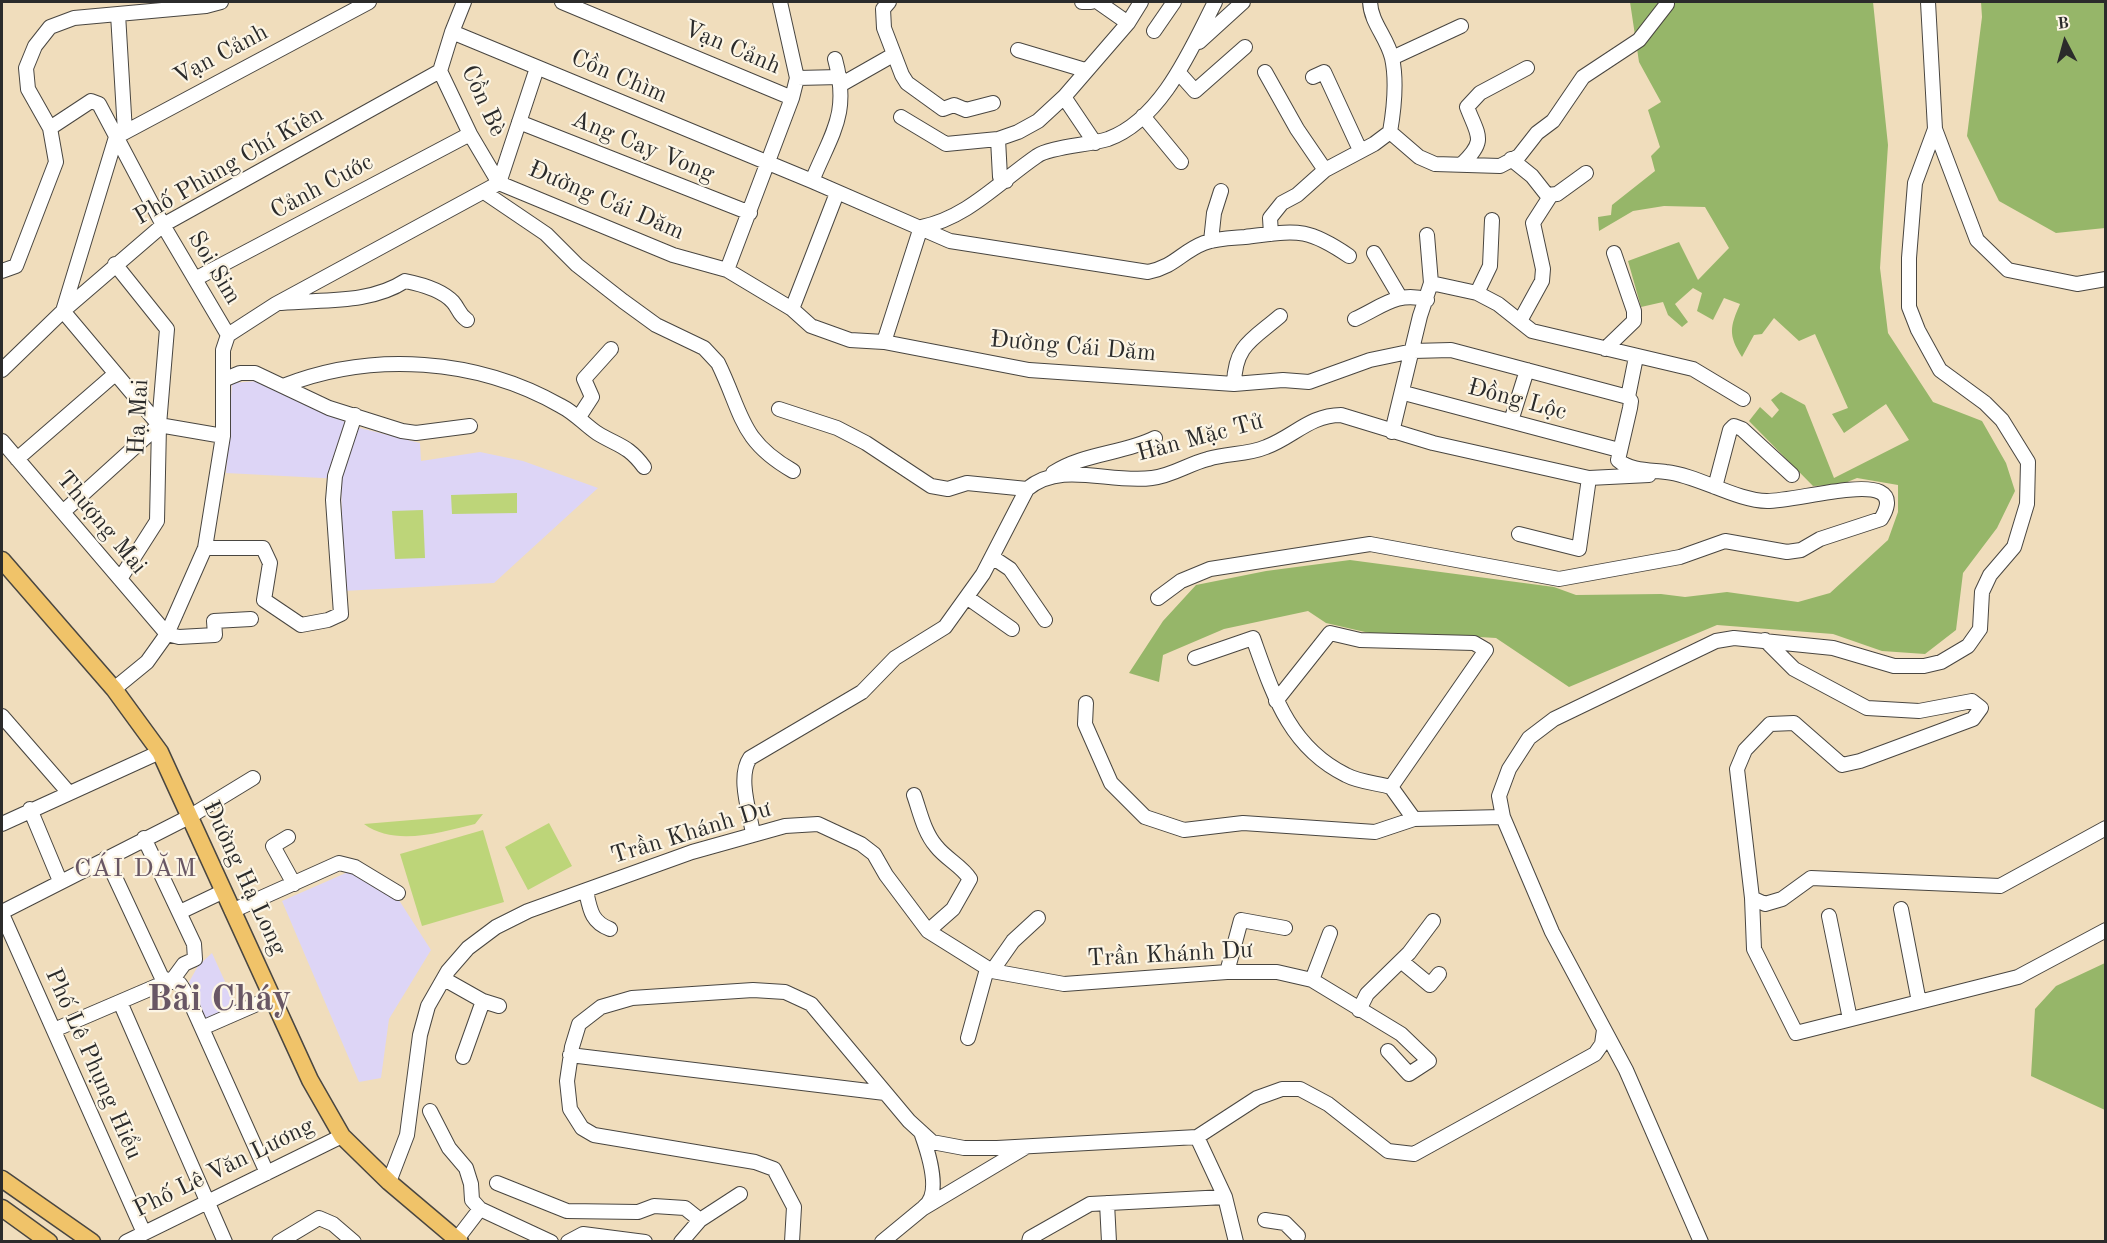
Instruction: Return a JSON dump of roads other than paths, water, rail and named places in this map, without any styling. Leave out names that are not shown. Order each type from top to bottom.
[{"type":"main road","name":"Đường Hạ Long","points":[[2,560],[114,689],[160,752],[222,892],[310,1080],[342,1136],[389,1182],[459,1240]]},
{"type":"main road","points":[[2,1179],[92,1242]]},
{"type":"main road","points":[[2,1208],[49,1242]]},
{"type":"street","points":[[2,272],[16,266],[57,162],[50,128],[28,89],[26,68],[35,46],[50,27],[74,18],[118,14],[166,5],[206,6],[221,2]]},
{"type":"street","name":"Vạn Cảnh","points":[[121,134],[369,2]]},
{"type":"street","name":"Cồn Bè","points":[[464,2],[440,71],[470,134],[499,183]]},
{"type":"street","name":"Vạn Cảnh","points":[[562,2],[792,98],[797,78],[841,81]]},
{"type":"street","points":[[780,2],[797,78]]},
{"type":"street","points":[[889,2],[883,9],[884,28],[893,56],[907,83],[943,109],[954,105],[966,110],[993,102]]},
{"type":"street","points":[[1082,2],[1091,2]]},
{"type":"street","points":[[1098,2],[1128,23]]},
{"type":"street","points":[[901,117],[945,144],[998,139],[1038,121],[1064,97],[1128,23],[1142,2]]},
{"type":"street","points":[[1154,31],[1174,2]]},
{"type":"street","points":[[884,342],[921,227],[943,223],[1006,181],[1040,154],[1095,143],[1118,135],[1137,124],[1179,73],[1215,2]]},
{"type":"street","points":[[1190,50],[1243,2]]},
{"type":"street","points":[[1370,2],[1375,24],[1392,58],[1394,89],[1390,132]]},
{"type":"street","points":[[1928,2],[1935,129],[1977,240],[2008,270],[2077,284],[2106,279]]},
{"type":"street","points":[[1390,132],[1419,157],[1435,164],[1500,166],[1518,156],[1537,133],[1553,121],[1583,76],[1639,40],[1667,4]]},
{"type":"street","points":[[118,14],[121,134],[63,311],[159,425],[223,436]]},
{"type":"street","points":[[1392,58],[1461,26]]},
{"type":"street","name":"Cồn Chìm","points":[[452,32],[812,181],[950,241],[1148,272],[1173,264],[1192,250],[1211,241]]},
{"type":"street","points":[[1179,73],[1195,92],[1245,47]]},
{"type":"street","points":[[1018,50],[1085,70]]},
{"type":"street","points":[[841,81],[893,56]]},
{"type":"street","points":[[812,181],[837,126],[841,81],[835,59]]},
{"type":"street","points":[[499,183],[537,68]]},
{"type":"street","points":[[1462,164],[1476,150],[1479,138],[1467,107],[1480,93],[1527,68]]},
{"type":"street","name":"Phố Phùng Chí Kiên","points":[[2,370],[115,264],[163,225],[440,71]]},
{"type":"street","points":[[1265,72],[1297,129],[1325,170]]},
{"type":"street","points":[[1313,77],[1324,72],[1360,150]]},
{"type":"street","points":[[1064,97],[1095,143]]},
{"type":"street","points":[[727,270],[769,165],[779,128],[792,98]]},
{"type":"street","name":"Soi Sim","points":[[50,128],[96,101],[121,134],[163,225],[228,335]]},
{"type":"street","points":[[1143,116],[1181,162]]},
{"type":"street","name":"Ang Cay Vong","points":[[519,122],[750,213]]},
{"type":"street","points":[[1701,1242],[1626,1070],[1552,932],[1503,817],[1499,796],[1509,770],[1529,738],[1554,719],[1716,641],[1734,638],[1833,648],[1894,666],[1924,666],[1941,662],[1968,646],[1980,629],[1982,591],[1990,575],[2014,546],[2027,504],[2028,462],[2002,420],[1940,370],[1918,330],[1910,307],[1909,258],[1915,183],[1935,129]]},
{"type":"street","points":[[1271,234],[1270,218],[1282,203],[1297,195],[1325,170],[1390,132]]},
{"type":"street","name":"Cảnh Cước","points":[[195,279],[470,134]]},
{"type":"street","points":[[998,139],[1000,177],[1006,181]]},
{"type":"street","points":[[1511,159],[1532,176],[1547,195],[1557,194],[1587,173]]},
{"type":"street","name":"Đường Cái Dăm","points":[[228,335],[276,304],[499,183],[673,255],[727,270],[792,309],[811,326],[850,340],[884,342],[1029,370],[1234,384],[1283,380],[1309,382],[1370,360],[1413,351],[1451,350],[1628,397]]},
{"type":"street","points":[[1221,191],[1214,213],[1211,241],[1294,230],[1324,239],[1349,256]]},
{"type":"street","points":[[484,192],[546,234],[577,265],[622,301],[656,325],[711,354],[723,374],[754,442],[772,459],[793,471]]},
{"type":"street","points":[[792,309],[837,193]]},
{"type":"street","points":[[1520,321],[1542,281],[1544,269],[1533,223],[1551,195]]},
{"type":"street","points":[[1477,293],[1490,266],[1492,220]]},
{"type":"street","points":[[1392,432],[1404,393],[1420,316],[1431,283],[1427,235]]},
{"type":"street","points":[[1605,349],[1634,321],[1635,310],[1614,253]]},
{"type":"street","points":[[1374,254],[1400,297]]},
{"type":"street","name":"Hạ Mai","points":[[115,264],[167,329],[159,425],[157,520],[120,579]]},
{"type":"street","points":[[276,304],[317,302],[390,291],[405,281],[422,284],[452,301],[460,315],[467,320]]},
{"type":"street","points":[[1431,283],[1477,293],[1532,331],[1693,369],[1743,399]]},
{"type":"street","points":[[1355,319],[1400,297],[1416,296],[1427,300]]},
{"type":"street","points":[[1234,384],[1234,363],[1246,344],[1280,316]]},
{"type":"street","points":[[114,689],[147,662],[167,634],[205,548],[223,436],[223,350],[228,335]]},
{"type":"street","points":[[579,417],[592,397],[584,379],[611,349]]},
{"type":"street","points":[[1158,598],[1181,581],[1210,569],[1370,544],[1559,579],[1680,556],[1725,541],[1787,552],[1801,550],[1820,539],[1881,519],[1888,509],[1887,499],[1881,492],[1863,489],[1764,501],[1669,472],[1648,470],[1622,463],[1618,460],[1619,450],[1630,408],[1631,402],[1628,397],[1636,357]]},
{"type":"street","points":[[283,386],[326,371],[388,362],[430,366],[505,379],[579,417],[598,434],[632,451],[644,467]]},
{"type":"street","points":[[1511,421],[1527,370]]},
{"type":"street","points":[[223,380],[240,373],[255,373],[329,408],[416,433],[470,426]]},
{"type":"street","points":[[17,459],[115,374]]},
{"type":"street","name":"Đồng Lộc","points":[[1404,393],[1619,450]]},
{"type":"street","points":[[779,409],[837,428],[866,443],[931,486],[948,489],[967,483],[1027,489]]},
{"type":"street","points":[[205,548],[263,548],[270,563],[269,582],[264,600],[301,625],[328,620],[341,614],[333,500],[335,476],[355,415]]},
{"type":"street","name":"Hàn Mặc Tử","points":[[1052,475],[1152,478],[1171,474],[1211,458],[1250,453],[1268,447],[1308,422],[1329,415],[1341,415],[1392,432],[1589,478],[1624,478],[1669,472]]},
{"type":"street","points":[[63,512],[159,425]]},
{"type":"street","points":[[1715,487],[1730,430],[1734,426],[1742,429],[1792,475]]},
{"type":"street","points":[[753,834],[745,784],[746,765],[750,758],[862,692],[896,658],[945,627],[968,598],[1027,489],[1040,479],[1080,460],[1127,449],[1155,438]]},
{"type":"street","name":"Thượng Mai","points":[[2,441],[167,634]]},
{"type":"street","points":[[1519,534],[1579,549],[1589,478]]},
{"type":"street","points":[[992,557],[1010,569],[1046,620]]},
{"type":"street","points":[[968,598],[1012,629]]},
{"type":"street","points":[[167,634],[179,637],[215,635],[214,621],[251,619]]},
{"type":"street","points":[[1276,701],[1330,633],[1360,640],[1474,644],[1486,650],[1391,787]]},
{"type":"street","points":[[1195,658],[1253,638],[1276,701],[1312,754],[1348,777],[1391,787],[1414,819]]},
{"type":"street","points":[[1765,640],[1794,669],[1867,708],[1919,711],[1972,701],[1982,708],[1973,719],[1860,761],[1842,765],[1794,723],[1770,724],[1745,750],[1737,769],[1752,898],[1754,950],[1796,1033],[2018,977],[2106,930]]},
{"type":"street","points":[[1086,703],[1085,724],[1111,783],[1145,817],[1184,830],[1243,823],[1375,832],[1414,819],[1503,817]]},
{"type":"street","points":[[2,716],[69,793]]},
{"type":"street","points":[[2,824],[30,809],[160,752]]},
{"type":"street","points":[[2,913],[60,881],[189,817],[253,778]]},
{"type":"street","points":[[914,795],[928,834],[942,853],[965,871],[969,879],[953,909],[928,931]]},
{"type":"street","points":[[30,809],[60,881]]},
{"type":"street","name":"Trần Khánh Dư","points":[[389,1182],[407,1135],[420,1035],[428,1006],[444,979],[468,948],[496,927],[528,912],[692,852],[785,826],[818,824],[861,844],[874,854],[886,875],[928,931],[990,970],[1041,982],[1064,984],[1227,972],[1277,972],[1312,980],[1401,1034],[1429,1061],[1409,1074],[1388,1050]]},
{"type":"street","points":[[1752,898],[1765,904],[1782,899],[1811,878],[2000,886],[2106,828]]},
{"type":"street","points":[[288,837],[273,846],[294,884]]},
{"type":"street","points":[[54,1030],[172,979],[184,964],[195,959],[194,944],[144,838]]},
{"type":"street","points":[[106,858],[162,978],[172,979],[180,984],[187,995],[267,1173]]},
{"type":"street","points":[[232,911],[339,863],[355,867],[398,893]]},
{"type":"street","points":[[586,891],[592,917],[600,925],[610,929]]},
{"type":"street","points":[[180,912],[222,892]]},
{"type":"street","points":[[1901,909],[1919,1002]]},
{"type":"street","name":"Phố Lê Phụng Hiểu","points":[[2,913],[144,1233]]},
{"type":"street","points":[[1829,916],[1850,1019]]},
{"type":"street","points":[[968,1038],[990,970],[1013,941],[1038,918]]},
{"type":"street","points":[[1227,972],[1241,920],[1286,928]]},
{"type":"street","points":[[1359,1010],[1367,994],[1401,961],[1433,921]]},
{"type":"street","points":[[1312,980],[1330,933]]},
{"type":"street","points":[[1401,961],[1430,985],[1439,974]]},
{"type":"street","points":[[444,979],[499,1006]]},
{"type":"street","points":[[792,1242],[794,1207],[774,1170],[755,1162],[594,1136],[582,1128],[570,1109],[567,1081],[570,1055],[579,1024],[601,1007],[632,998],[753,990],[785,992],[812,1004],[885,1094],[932,1142],[964,1148],[1197,1137],[1257,1098],[1282,1089],[1300,1089],[1328,1104],[1388,1151],[1414,1154],[1595,1054],[1602,1044],[1604,1029]]},
{"type":"street","points":[[202,1028],[273,997]]},
{"type":"street","points":[[463,1057],[483,1000]]},
{"type":"street","points":[[120,1002],[225,1242]]},
{"type":"street","points":[[570,1055],[885,1094]]},
{"type":"street","points":[[430,1111],[449,1148],[466,1168],[471,1184],[472,1200],[480,1209],[551,1242]]},
{"type":"street","points":[[882,1242],[929,1204],[933,1168],[922,1133]]},
{"type":"street","name":"Phố Lê Văn Lương","points":[[126,1242],[342,1136]]},
{"type":"street","points":[[1197,1137],[1225,1197],[1236,1242]]},
{"type":"street","points":[[922,1209],[1028,1146]]},
{"type":"street","points":[[497,1183],[567,1211],[638,1212],[654,1206],[685,1208],[700,1220]]},
{"type":"street","points":[[681,1242],[700,1220],[740,1194]]},
{"type":"street","points":[[1029,1242],[1030,1238],[1077,1209],[1090,1204],[1225,1197]]},
{"type":"street","points":[[1107,1203],[1109,1242]]},
{"type":"street","points":[[459,1240],[480,1209]]},
{"type":"street","points":[[569,1241],[576,1211]]},
{"type":"street","points":[[279,1242],[319,1218],[333,1224],[354,1242]]},
{"type":"street","points":[[1265,1220],[1285,1223],[1298,1236]]},
{"type":"street","points":[[569,1241],[583,1234],[645,1242]]},
{"type":"district","name":"CÁI DĂM","points":[[136,869]]},
{"type":"district","name":"Bãi Cháy","points":[[219,1001]]}]
